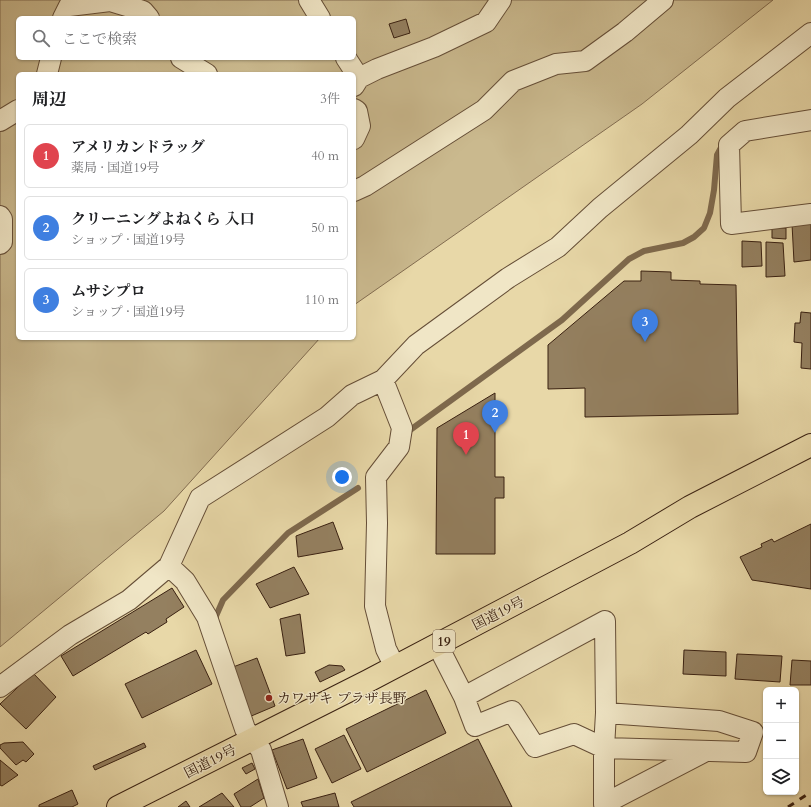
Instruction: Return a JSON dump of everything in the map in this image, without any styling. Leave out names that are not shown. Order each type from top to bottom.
[{"type":"highway","name":"国道19号","points":[[118,807],[395,667],[630,544],[690,507],[811,445]]},
{"type":"street","points":[[309,0],[319,16]]},
{"type":"street","points":[[356,82],[394,62],[434,47],[486,22],[501,0]]},
{"type":"street","points":[[356,190],[365,186],[484,110],[513,81],[556,64],[585,61],[625,32],[663,0]]},
{"type":"street","points":[[64,16],[69,6],[110,1],[143,11],[147,16]]},
{"type":"street","points":[[0,687],[70,635],[129,600],[169,566],[200,498],[327,418],[352,395],[383,380],[416,345],[508,278],[558,247],[600,208],[689,135],[727,98],[811,33]]},
{"type":"street","points":[[48,72],[50,60]]},
{"type":"street","points":[[184,60],[204,72]]},
{"type":"street","points":[[347,60],[352,72]]},
{"type":"street","points":[[356,110],[360,126],[356,135]]},
{"type":"street","points":[[0,121],[16,111]]},
{"type":"street","points":[[811,120],[745,131],[728,144],[732,224],[811,214]]},
{"type":"street","points":[[0,216],[2,219],[2,242],[0,244]]},
{"type":"street","points":[[383,380],[402,428],[399,447],[376,477],[377,523],[374,606],[386,649],[395,667]]},
{"type":"street","points":[[169,566],[185,581],[206,617],[245,729],[262,750],[278,807]]},
{"type":"street","points":[[464,697],[605,621],[606,713],[604,748],[604,804],[706,751]]},
{"type":"street","points":[[437,644],[464,697],[475,726],[512,711],[535,747],[574,734],[604,748],[746,752],[753,732],[719,721],[606,713]]},
{"type":"shaded area","points":[[0,0],[773,0],[642,104],[356,304],[356,72],[16,72],[16,340],[318,340],[164,511],[0,647]]},
{"type":"building","points":[[406,19],[410,33],[394,38],[389,24]]},
{"type":"building","points":[[811,220],[811,260],[794,262],[792,224]]},
{"type":"building","points":[[772,228],[786,228],[786,239],[772,238]]},
{"type":"building","points":[[742,241],[761,242],[762,266],[742,267]]},
{"type":"building","points":[[766,242],[783,243],[785,276],[766,277]]},
{"type":"building","points":[[641,271],[671,272],[671,280],[700,281],[700,284],[736,285],[738,414],[585,417],[585,388],[548,389],[548,345],[624,281],[641,281]]},
{"type":"building","points":[[801,312],[811,313],[811,369],[801,368],[802,343],[794,342],[795,323],[800,323]]},
{"type":"building","points":[[495,393],[495,477],[504,477],[504,498],[495,498],[495,554],[436,554],[437,428]]},
{"type":"building","points":[[333,522],[343,549],[298,557],[296,536]]},
{"type":"building","points":[[811,524],[811,589],[752,580],[740,557],[762,547],[761,544],[772,539],[774,542]]},
{"type":"building","points":[[294,567],[309,594],[270,608],[256,584]]},
{"type":"building","points":[[172,588],[184,607],[166,619],[167,622],[148,634],[146,632],[73,676],[61,656]]},
{"type":"building","points":[[300,614],[305,653],[286,656],[280,619]]},
{"type":"building","points":[[196,650],[212,684],[142,718],[125,684]]},
{"type":"building","points":[[684,650],[726,652],[726,676],[683,674]]},
{"type":"building","points":[[737,654],[782,656],[780,682],[735,679]]},
{"type":"building","points":[[257,658],[275,706],[249,717],[233,667]]},
{"type":"building","points":[[792,660],[811,661],[811,685],[790,685]]},
{"type":"building","points":[[329,665],[342,666],[345,670],[320,682],[315,672]]},
{"type":"building","points":[[33,673],[56,697],[26,729],[0,704]]},
{"type":"building","points":[[426,690],[446,733],[367,772],[346,729]]},
{"type":"building","points":[[344,735],[361,769],[332,783],[315,749]]},
{"type":"building","points":[[303,739],[317,778],[287,789],[272,750]]},
{"type":"building","points":[[478,739],[512,807],[354,807],[351,802]]},
{"type":"building","points":[[23,742],[34,754],[26,762],[23,760],[16,765],[0,748],[0,745],[4,743]]},
{"type":"building","points":[[144,743],[146,747],[95,770],[93,766]]},
{"type":"building","points":[[0,760],[18,775],[2,786],[0,785]]},
{"type":"building","points":[[252,763],[255,769],[246,774],[242,768]]},
{"type":"building","points":[[258,779],[264,798],[250,807],[241,807],[234,794]]},
{"type":"building","points":[[72,790],[78,804],[72,807],[39,807],[39,805]]},
{"type":"building","points":[[222,793],[234,807],[199,807]]},
{"type":"building","points":[[335,793],[339,807],[303,807],[301,802]]},
{"type":"building","points":[[186,801],[190,807],[178,807]]},
{"type":"waterway","points":[[406,433],[562,320],[629,259],[644,251],[683,243],[694,237],[704,228],[710,213],[714,190],[717,155],[723,144]]},
{"type":"waterway","points":[[216,622],[216,616],[223,600],[288,533],[358,488]]},
{"type":"railway","points":[[788,807],[811,792]]},
{"type":"place","name":"ムサシプロ","points":[[645,342]]},
{"type":"place","name":"クリーニングよねくら 入口","points":[[495,433]]},
{"type":"place","name":"アメリカンドラッグ","points":[[466,455]]},
{"type":"place","name":"カワサキ プラザ長野","points":[[269,698]]}]
